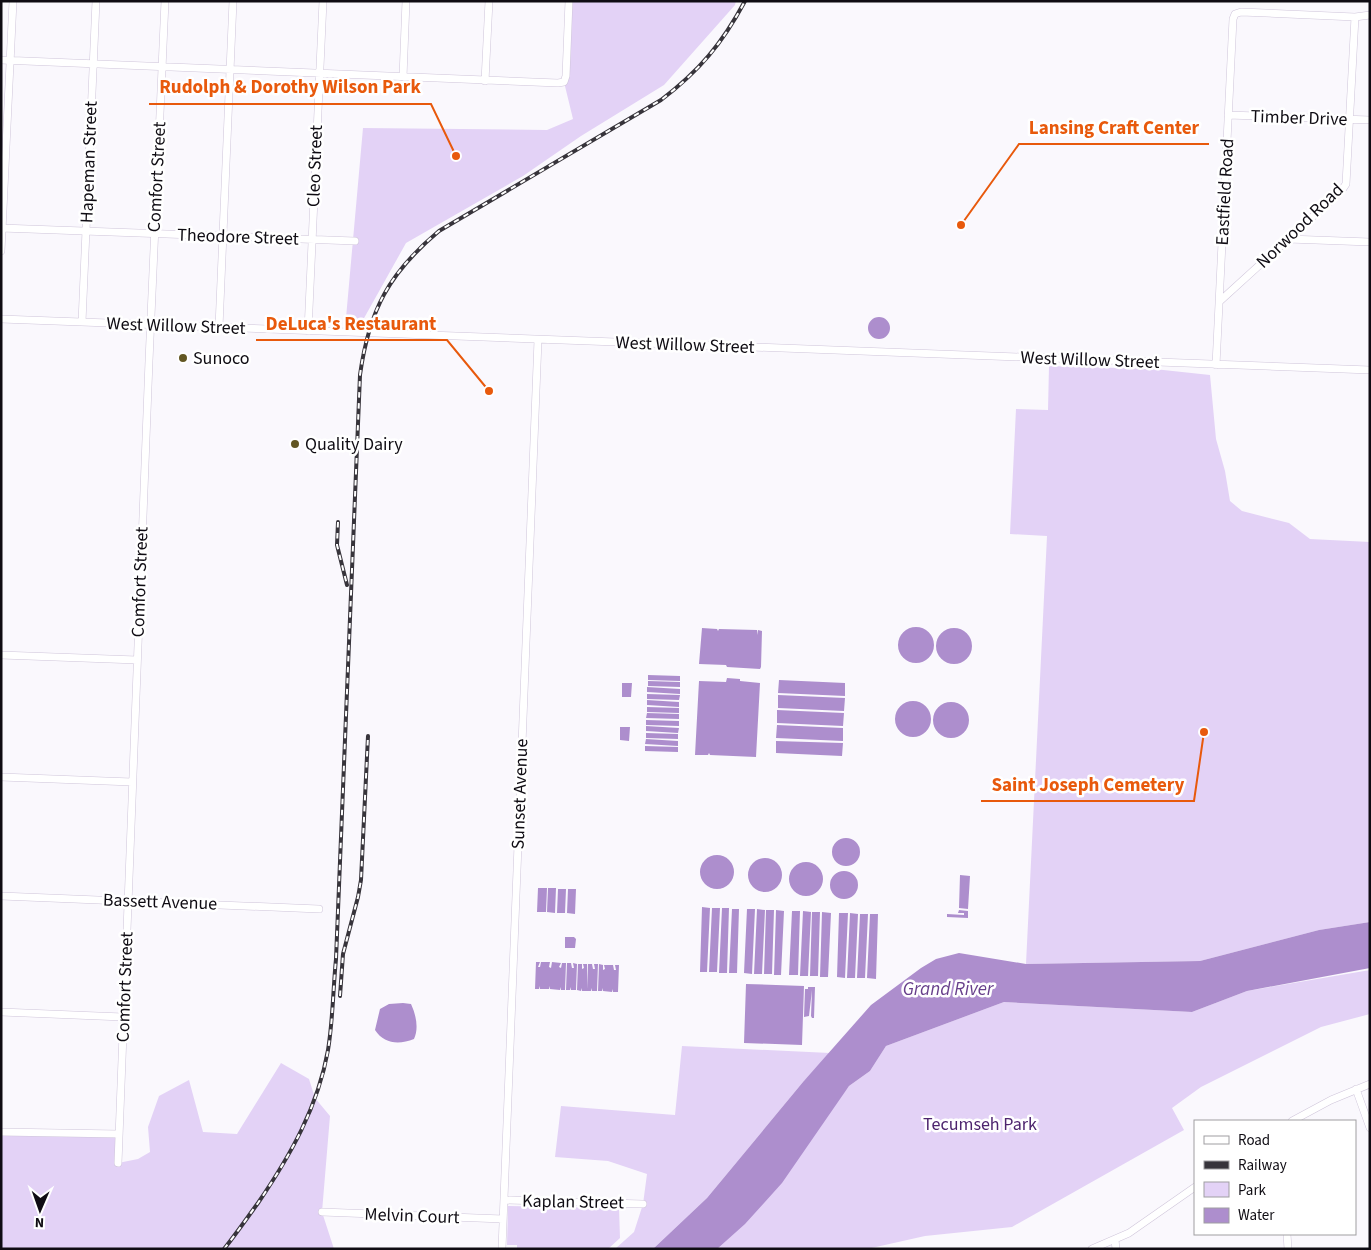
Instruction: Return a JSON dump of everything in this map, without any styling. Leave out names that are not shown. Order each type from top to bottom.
[{"type":"street","points":[[1,251],[13,1]]},
{"type":"street","name":"Hapeman Street","points":[[82,322],[96,1]]},
{"type":"street","name":"Comfort Street","points":[[118,1163],[150,325],[165,1]]},
{"type":"street","points":[[219,327],[233,1]]},
{"type":"street","name":"Cleo Street","points":[[308,331],[323,1]]},
{"type":"street","points":[[403,77],[406,1]]},
{"type":"street","points":[[485,81],[489,1]]},
{"type":"street","points":[[1,60],[558,84],[564,82],[566,76],[569,1]]},
{"type":"street","name":"Eastfield Road","points":[[1216,365],[1232,19],[1235,14],[1241,12],[1355,16]]},
{"type":"street","points":[[1355,16],[1370,15]]},
{"type":"street","name":"Norwood Road","points":[[1220,301],[1342,190],[1346,184],[1351,120],[1355,16]]},
{"type":"street","name":"Timber Drive","points":[[1228,115],[1370,120]]},
{"type":"street","name":"Theodore Street","points":[[2,228],[355,242]]},
{"type":"street","points":[[1288,239],[1370,242]]},
{"type":"street","name":"West Willow Street","points":[[1,319],[1370,370]]},
{"type":"street","name":"Sunset Avenue","points":[[502,1249],[538,340]]},
{"type":"street","points":[[1,655],[137,660]]},
{"type":"street","points":[[1,777],[132,782]]},
{"type":"street","name":"Bassett Avenue","points":[[1,896],[319,909]]},
{"type":"street","points":[[1,1012],[124,1017]]},
{"type":"street","points":[[1294,1120],[1318,1106],[1370,1084]]},
{"type":"street","points":[[1356,1089],[1370,1128]]},
{"type":"street","points":[[1,1132],[120,1134]]},
{"type":"street","points":[[1092,1249],[1115,1240],[1143,1224],[1194,1188]]},
{"type":"street","name":"Kaplan Street","points":[[504,1200],[643,1204]]},
{"type":"street","name":"Melvin Court","points":[[322,1212],[503,1219]]},
{"type":"street","points":[[1287,1235],[1288,1249]]},
{"type":"street","points":[[1115,1240],[1116,1249]]},
{"type":"green space","points":[[567,1],[736,1],[735,5],[664,85],[581,136],[523,176],[406,243],[363,320],[346,318],[363,128],[547,130],[573,119],[564,82]]},
{"type":"green space","points":[[1049,366],[1154,369],[1210,375],[1216,439],[1225,471],[1230,501],[1242,511],[1289,523],[1310,539],[1370,542],[1370,922],[1319,930],[1200,961],[1026,964],[1047,536],[1010,534],[1016,409],[1048,410]]},
{"type":"green space","name":"Tecumseh Park","points":[[1370,970],[1370,1014],[1321,1027],[1201,1087],[1172,1108],[1184,1130],[1012,1227],[925,1236],[867,1249],[714,1249],[849,1086],[870,1071],[886,1046],[1004,1002],[1192,1012],[1247,991]]},
{"type":"green space","points":[[682,1046],[830,1053],[803,1082],[707,1198],[653,1249],[615,1249],[634,1232],[643,1204],[647,1174],[608,1161],[555,1157],[561,1106],[675,1115]]},
{"type":"green space","points":[[281,1063],[309,1079],[315,1098],[330,1116],[322,1212],[334,1249],[1,1249],[1,1132],[119,1134],[118,1163],[138,1159],[150,1152],[148,1127],[159,1096],[189,1080],[203,1132],[237,1134]]},
{"type":"green space","points":[[508,1206],[619,1208],[620,1238],[608,1249],[517,1249],[517,1245],[507,1245]]},
{"type":"water","points":[[879,317],[887,320],[890,328],[887,336],[879,339],[871,336],[868,328],[871,320]]},
{"type":"water","points":[[916,627],[923,628],[929,632],[933,638],[933,652],[929,658],[923,662],[916,663],[909,662],[903,658],[899,652],[898,645],[899,638],[903,632],[909,628]]},
{"type":"water","points":[[702,628],[717,629],[718,631],[719,629],[757,630],[757,635],[758,630],[762,631],[760,669],[699,664]]},
{"type":"water","points":[[954,628],[961,629],[967,633],[971,639],[971,653],[967,659],[961,663],[954,664],[947,663],[941,659],[937,653],[936,646],[937,639],[941,633],[947,629]]},
{"type":"water","points":[[648,675],[680,676],[680,681],[648,680]]},
{"type":"water","points":[[727,678],[760,683],[756,757],[710,755],[709,753],[708,755],[695,755],[699,681],[726,682]]},
{"type":"water","points":[[779,680],[845,683],[845,696],[778,693]]},
{"type":"water","points":[[648,681],[680,682],[680,687],[648,686]]},
{"type":"water","points":[[622,683],[632,683],[631,697],[622,697]]},
{"type":"water","points":[[647,687],[680,689],[680,694],[647,692]]},
{"type":"water","points":[[647,694],[680,695],[679,700],[647,699]]},
{"type":"water","points":[[778,695],[845,698],[844,711],[778,708]]},
{"type":"water","points":[[647,700],[679,702],[679,707],[647,705]]},
{"type":"water","points":[[913,701],[920,702],[926,706],[930,712],[930,726],[926,732],[920,736],[913,737],[906,736],[900,732],[896,726],[895,719],[896,712],[900,706],[906,702]]},
{"type":"water","points":[[951,702],[958,703],[964,707],[968,713],[968,727],[964,733],[958,737],[951,738],[944,737],[938,733],[934,727],[933,720],[934,713],[938,707],[944,703]]},
{"type":"water","points":[[647,707],[679,708],[679,713],[647,712]]},
{"type":"water","points":[[777,710],[844,713],[843,726],[777,723]]},
{"type":"water","points":[[647,713],[679,714],[679,719],[646,718]]},
{"type":"water","points":[[646,720],[679,721],[679,726],[646,725]]},
{"type":"water","points":[[777,725],[843,728],[843,741],[776,738]]},
{"type":"water","points":[[646,726],[679,728],[678,733],[646,731]]},
{"type":"water","points":[[620,727],[630,727],[629,741],[620,740]]},
{"type":"water","points":[[646,733],[678,734],[678,739],[646,738]]},
{"type":"water","points":[[646,739],[678,741],[678,746],[645,744]]},
{"type":"water","points":[[776,741],[843,743],[842,756],[776,753]]},
{"type":"water","points":[[645,746],[678,747],[678,752],[645,751]]},
{"type":"water","points":[[846,838],[856,842],[860,852],[856,862],[846,866],[836,862],[832,852],[836,842]]},
{"type":"water","points":[[717,855],[724,856],[729,860],[733,865],[733,879],[729,884],[724,888],[717,889],[710,888],[705,884],[701,879],[700,872],[701,865],[705,860],[710,856]]},
{"type":"water","points":[[765,858],[772,859],[777,863],[781,868],[781,882],[777,887],[772,891],[765,892],[758,891],[753,887],[749,882],[748,875],[749,868],[753,863],[758,859]]},
{"type":"water","points":[[806,862],[813,863],[818,867],[822,872],[822,886],[818,891],[813,895],[806,896],[799,895],[794,891],[790,886],[789,879],[790,872],[794,867],[799,863]]},
{"type":"water","points":[[844,871],[854,875],[858,885],[854,895],[844,899],[834,895],[830,885],[834,875]]},
{"type":"water","points":[[960,875],[970,876],[968,909],[959,908]]},
{"type":"water","points":[[538,888],[547,888],[546,912],[537,912]]},
{"type":"water","points":[[548,888],[556,888],[555,913],[547,912]]},
{"type":"water","points":[[558,889],[566,889],[565,913],[557,913]]},
{"type":"water","points":[[568,889],[576,889],[575,914],[567,913]]},
{"type":"water","points":[[702,907],[710,908],[707,972],[700,972]]},
{"type":"water","points":[[712,908],[720,908],[717,972],[709,972]]},
{"type":"water","points":[[722,908],[729,908],[727,973],[719,973]]},
{"type":"water","points":[[732,909],[739,909],[737,973],[729,973]]},
{"type":"water","points":[[747,909],[755,909],[752,974],[744,973]]},
{"type":"water","points":[[757,909],[765,910],[762,974],[754,974]]},
{"type":"water","points":[[766,910],[774,910],[772,974],[764,974]]},
{"type":"water","points":[[776,910],[784,911],[781,975],[774,975]]},
{"type":"water","points":[[959,910],[968,911],[968,918],[947,917],[947,914],[964,915],[964,913],[958,913]]},
{"type":"water","points":[[792,911],[800,911],[798,975],[789,975]]},
{"type":"water","points":[[803,911],[811,912],[808,976],[800,976]]},
{"type":"water","points":[[812,912],[820,912],[818,976],[810,976]]},
{"type":"water","points":[[822,912],[831,913],[828,977],[820,977]]},
{"type":"water","points":[[839,913],[848,913],[845,978],[837,977]]},
{"type":"water","points":[[850,913],[858,914],[855,978],[847,978]]},
{"type":"water","points":[[860,914],[868,914],[865,978],[857,978]]},
{"type":"water","points":[[870,914],[878,914],[876,979],[867,978]]},
{"type":"water","name":"Grand River","points":[[1370,922],[1370,968],[1247,991],[1192,1012],[1004,1002],[886,1046],[870,1071],[849,1086],[782,1183],[745,1224],[717,1249],[653,1249],[707,1198],[803,1082],[871,1005],[936,959],[959,953],[1026,964],[1200,961],[1319,930]]},
{"type":"water","points":[[565,937],[574,937],[576,939],[575,948],[565,948]]},
{"type":"water","points":[[536,962],[540,962],[538,967],[540,967],[541,962],[550,962],[549,967],[551,968],[552,962],[561,963],[559,967],[561,968],[562,963],[566,963],[565,990],[561,990],[560,987],[560,990],[550,989],[550,986],[549,989],[540,989],[540,986],[539,989],[535,989]]},
{"type":"water","points":[[567,963],[571,963],[572,968],[574,968],[573,963],[577,964],[576,990],[571,990],[571,987],[570,990],[566,990]]},
{"type":"water","points":[[578,964],[582,964],[582,969],[584,968],[583,964],[587,964],[587,989],[588,964],[592,964],[593,969],[595,969],[594,964],[598,964],[597,991],[592,991],[592,988],[591,991],[582,991],[581,988],[581,991],[577,990]]},
{"type":"water","points":[[599,964],[603,965],[603,970],[605,969],[604,965],[613,965],[614,970],[616,970],[615,965],[619,965],[618,992],[613,992],[613,989],[612,992],[603,991],[602,988],[602,991],[598,991]]},
{"type":"water","points":[[746,984],[804,986],[802,1045],[744,1043]]},
{"type":"water","points":[[808,987],[815,987],[814,1018],[811,1016],[812,990],[809,1016],[804,1017],[805,989],[808,989]]},
{"type":"water","points":[[389,1004],[411,1004],[417,1026],[416,1035],[414,1039],[403,1042],[387,1041],[375,1030],[380,1009]]},
{"type":"railway","points":[[224,1249],[258,1203],[292,1149],[310,1111],[328,1050],[336,959],[360,375],[369,331],[376,312],[394,278],[407,262],[439,231],[661,100],[675,89],[709,56],[728,31],[745,1]]},
{"type":"railway","points":[[338,522],[337,545],[347,585]]},
{"type":"railway","points":[[340,996],[343,954],[361,880],[368,736]]},
{"type":"place","name":"Rudolph & Dorothy Wilson Park","points":[[456,156]]},
{"type":"place","name":"Lansing Craft Center","points":[[961,225]]},
{"type":"place","name":"Sunoco","points":[[183,358]]},
{"type":"place","name":"DeLuca's Restaurant","points":[[489,391]]},
{"type":"place","name":"Quality Dairy","points":[[295,444]]},
{"type":"place","name":"Saint Joseph Cemetery","points":[[1204,732]]}]
